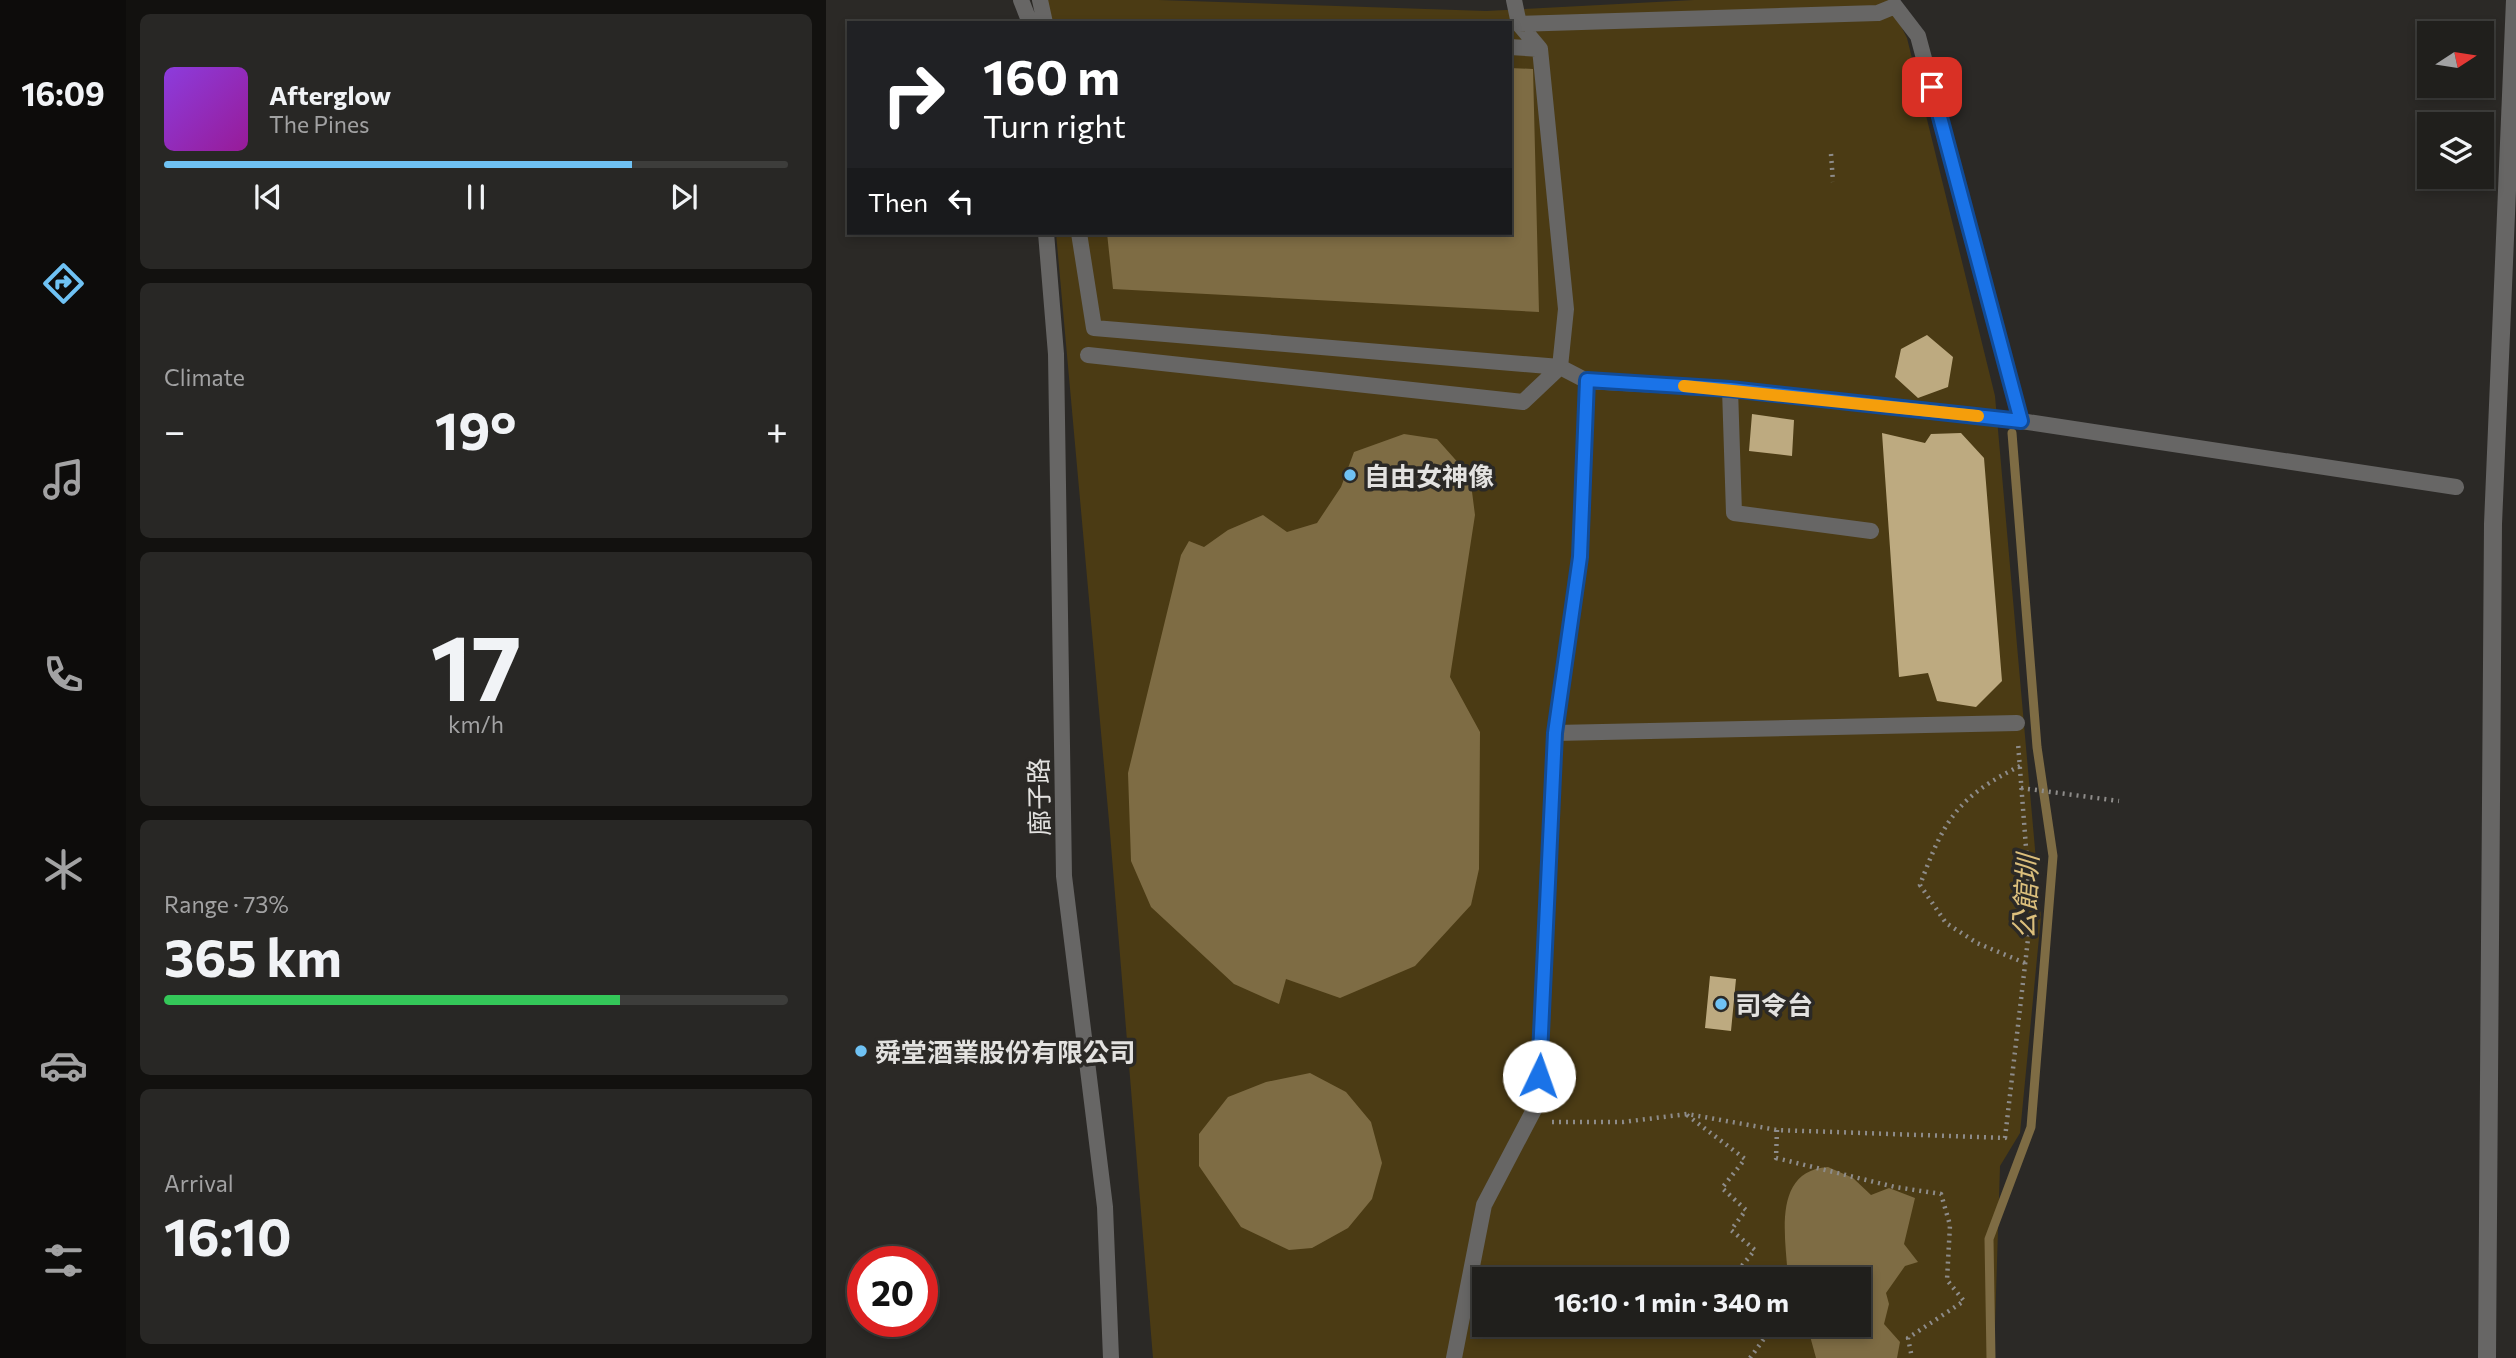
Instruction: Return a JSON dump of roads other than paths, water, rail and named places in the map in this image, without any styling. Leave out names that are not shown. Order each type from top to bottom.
[{"type":"street","points":[[2487,1358],[2493,524],[2515,0]]},
{"type":"lane","points":[[1021,0],[1029,21]]},
{"type":"lane","points":[[1040,0],[1045,21]]},
{"type":"lane","points":[[1088,355],[1523,402],[1560,367],[1566,309],[1540,48],[1519,24],[1514,0]]},
{"type":"lane","points":[[1519,24],[1864,6],[1878,13],[1895,6],[1918,36],[2021,421]]},
{"type":"lane","points":[[1512,47],[1540,48]]},
{"type":"lane","name":"廍子路","points":[[1046,235],[1055,354],[1064,876],[1105,1207],[1111,1358]]},
{"type":"lane","points":[[1079,235],[1094,328],[1560,367],[1587,380],[1730,389],[2021,421],[2456,487]]},
{"type":"lane","points":[[1454,1358],[1484,1205],[1538,1102],[1555,733],[1580,557],[1587,380]]},
{"type":"lane","points":[[1730,389],[1734,513],[1871,531]]},
{"type":"lane","points":[[1555,733],[2017,723]]},
{"type":"waterway","name":"公館圳","points":[[1991,1358],[1989,1239],[2031,1127],[2053,856],[2037,747],[2012,433]]},
{"type":"place","name":"自由女神像","points":[[1350,475]]},
{"type":"place","name":"司令台","points":[[1721,1004]]},
{"type":"place","name":"舜堂酒業股份有限公司","points":[[861,1051]]}]
